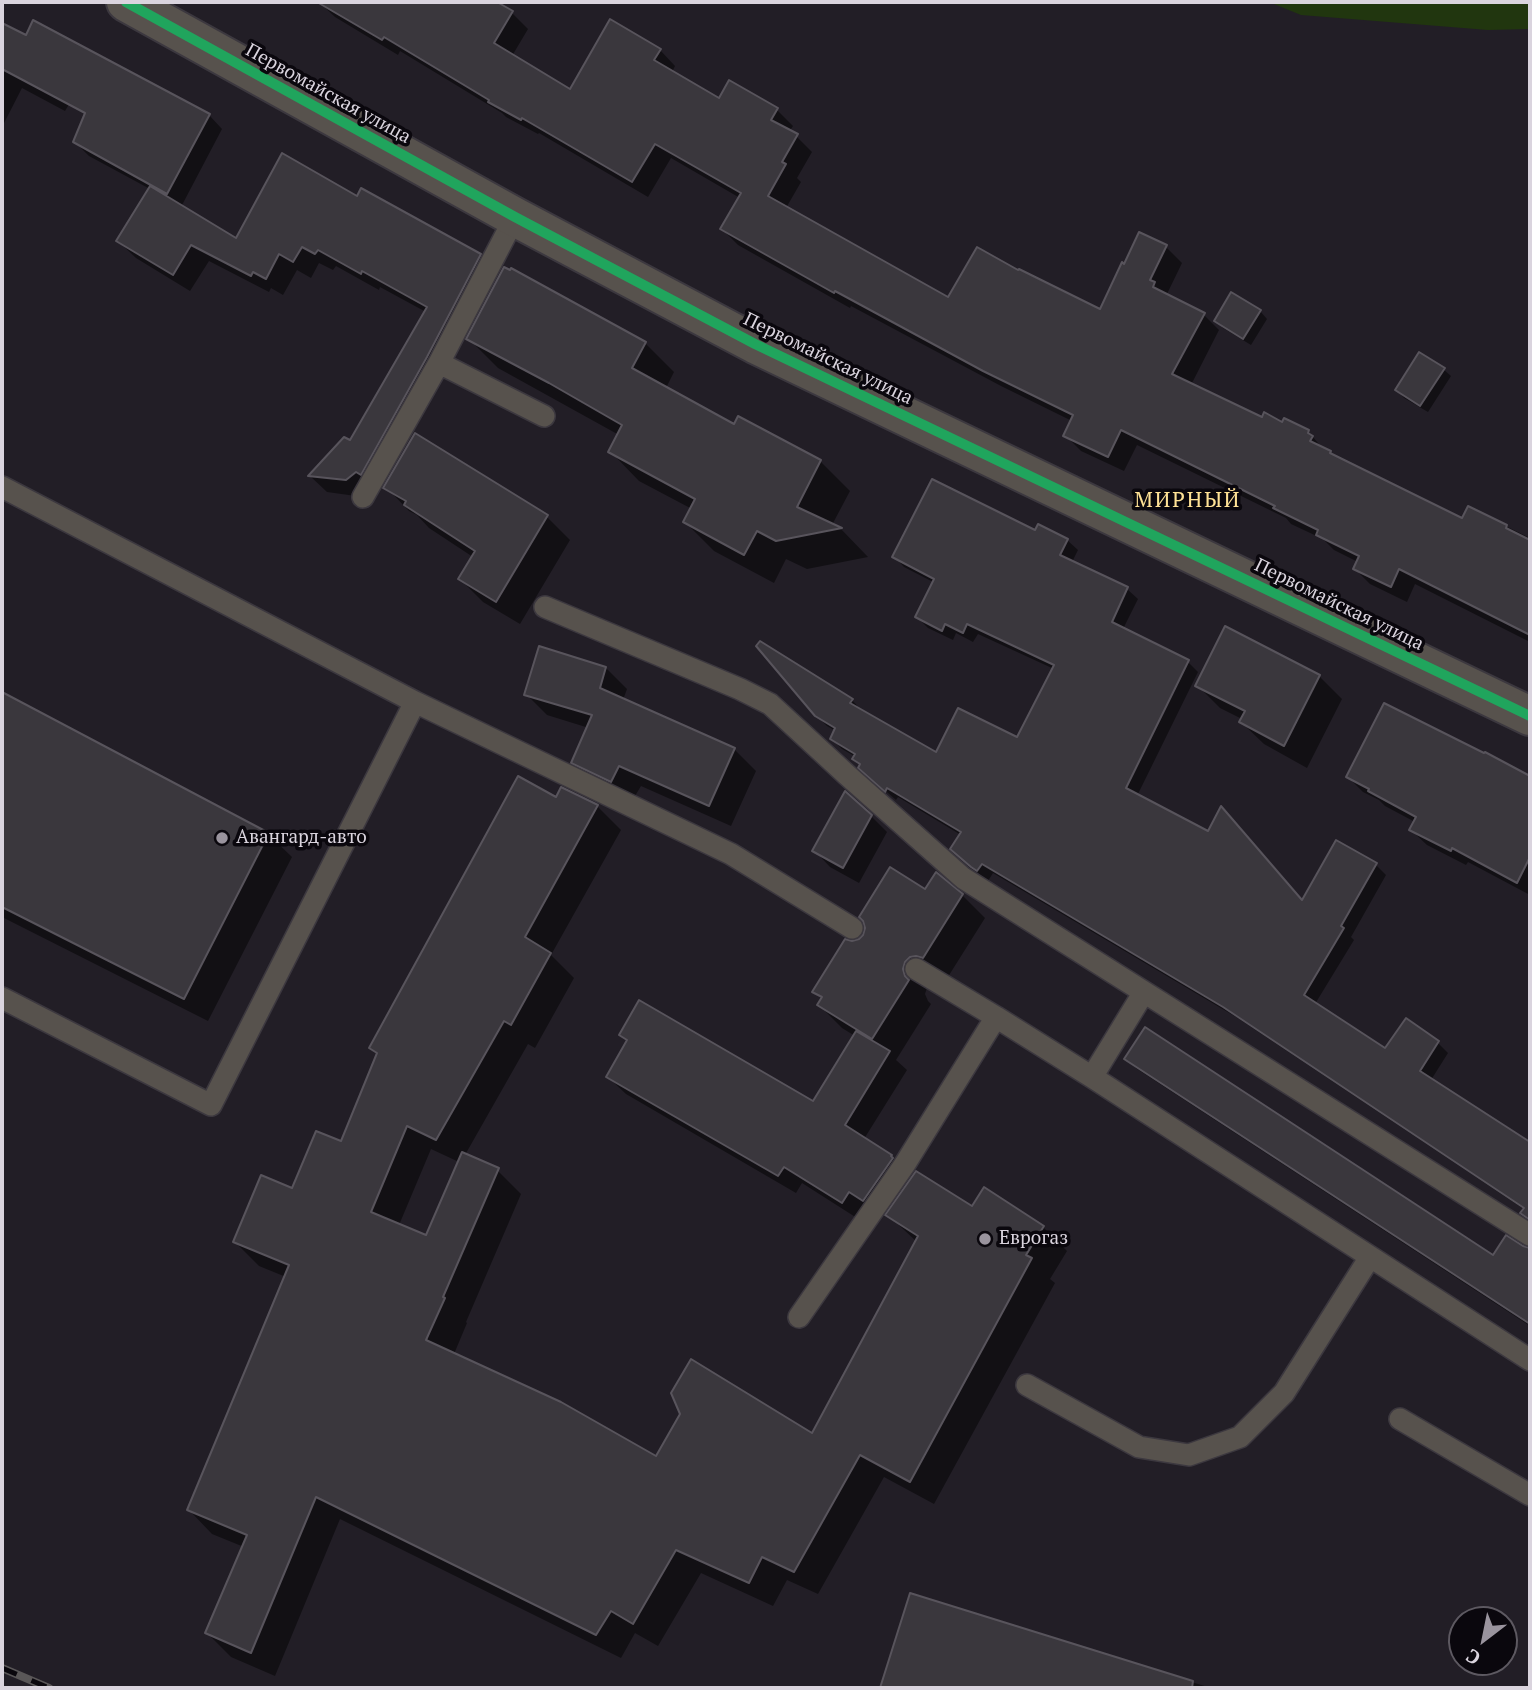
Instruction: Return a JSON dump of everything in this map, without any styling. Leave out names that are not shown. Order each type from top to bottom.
[{"type":"street","name":"Первомайская улица","points":[[126,2],[514,217],[755,344],[1530,716]]},
{"type":"lane","points":[[363,497],[439,363],[514,217]]},
{"type":"lane","points":[[439,363],[544,416]]},
{"type":"lane","points":[[2,487],[415,702],[731,854],[852,928]]},
{"type":"lane","points":[[545,607],[770,704],[963,878],[1530,1235]]},
{"type":"lane","points":[[2,998],[211,1105],[415,702]]},
{"type":"lane","points":[[916,969],[1092,1077],[1530,1360]]},
{"type":"lane","points":[[1092,1077],[1144,992]]},
{"type":"lane","points":[[799,1317],[905,1164],[996,1017]]},
{"type":"lane","points":[[1027,1385],[1139,1447],[1189,1455],[1240,1437],[1284,1392],[1370,1257]]},
{"type":"lane","points":[[1400,1419],[1530,1495]]},
{"type":"green space","points":[[1269,2],[1530,2],[1530,29],[1488,30],[1301,15]]},
{"type":"building","points":[[317,2],[497,2],[513,11],[494,43],[570,89],[610,19],[661,49],[654,60],[719,98],[729,80],[778,108],[771,120],[798,134],[782,162],[786,164],[768,196],[948,297],[977,247],[1100,309],[1139,232],[1167,245],[1150,280],[1155,282],[1153,287],[1205,313],[1172,374],[1262,417],[1264,412],[1282,422],[1284,418],[1309,430],[1308,433],[1313,436],[1310,441],[1331,451],[1330,453],[1462,518],[1468,506],[1530,540],[1530,635],[1399,569],[1391,587],[1353,569],[1359,556],[1316,535],[1318,530],[1121,430],[1108,457],[1063,436],[1073,415],[983,371],[835,291],[834,293],[720,229],[741,193],[655,144],[632,182],[522,118],[521,120],[488,102],[489,100],[384,37],[382,40]]},
{"type":"building","points":[[33,20],[210,114],[167,194],[73,142],[85,113],[2,69],[2,23],[26,35]]},
{"type":"building","points":[[282,153],[357,196],[361,188],[481,254],[361,475],[356,472],[346,480],[308,476],[344,437],[350,440],[427,307],[318,250],[315,254],[302,247],[293,262],[279,254],[266,279],[253,272],[251,276],[191,245],[173,275],[116,241],[150,186],[236,238]]},
{"type":"building","points":[[504,267],[510,270],[511,268],[646,342],[632,368],[734,424],[738,416],[821,460],[797,507],[842,528],[776,541],[757,531],[744,555],[683,522],[695,499],[608,452],[622,425],[466,339]]},
{"type":"building","points":[[1231,292],[1261,310],[1243,339],[1214,321]]},
{"type":"building","points":[[1419,352],[1445,368],[1420,406],[1395,390]]},
{"type":"building","points":[[415,433],[548,515],[496,602],[458,579],[475,551],[404,505],[406,501],[383,488]]},
{"type":"building","points":[[932,479],[1035,530],[1038,524],[1068,539],[1060,555],[1128,587],[1112,622],[1189,660],[1126,788],[1208,831],[1221,806],[1302,900],[1336,840],[1377,863],[1341,926],[1344,928],[1304,995],[1385,1048],[1406,1018],[1439,1041],[1420,1071],[1530,1142],[1530,1220],[1520,1213],[1524,1208],[1223,1007],[982,864],[977,871],[971,867],[950,849],[961,832],[887,788],[885,792],[858,768],[860,764],[852,759],[855,754],[830,739],[835,728],[815,716],[756,646],[760,641],[853,699],[850,703],[936,752],[958,708],[1017,737],[1054,665],[967,624],[963,633],[945,624],[942,631],[915,617],[934,579],[892,557]]},
{"type":"building","points":[[1225,626],[1320,675],[1284,746],[1239,722],[1245,711],[1195,686]]},
{"type":"building","points":[[539,646],[606,667],[600,688],[735,748],[709,806],[619,766],[611,782],[571,763],[592,715],[524,695]]},
{"type":"building","points":[[2,692],[269,833],[184,999],[2,907]]},
{"type":"building","points":[[1384,703],[1530,776],[1530,857],[1517,883],[1452,848],[1451,851],[1409,830],[1416,817],[1346,777]]},
{"type":"building","points":[[518,776],[556,797],[561,787],[598,805],[525,937],[551,953],[511,1025],[504,1021],[436,1140],[407,1126],[371,1212],[426,1235],[462,1152],[499,1168],[426,1340],[561,1402],[656,1456],[680,1414],[671,1393],[691,1359],[812,1433],[918,1236],[885,1215],[916,1171],[972,1206],[984,1187],[1044,1226],[1026,1255],[1032,1258],[910,1482],[860,1455],[794,1572],[762,1557],[749,1583],[676,1550],[633,1624],[611,1611],[596,1635],[316,1497],[251,1653],[205,1633],[247,1535],[187,1510],[289,1265],[233,1242],[261,1175],[292,1188],[316,1131],[341,1141],[377,1053],[369,1048]]},
{"type":"building","points":[[845,791],[872,815],[843,868],[812,851]]},
{"type":"building","points":[[890,867],[925,889],[936,872],[963,894],[923,958],[910,957],[905,962],[903,969],[909,980],[872,1039],[817,1005],[822,997],[812,992],[845,939],[852,941],[863,935],[865,928],[859,917]]},
{"type":"building","points":[[639,1000],[813,1101],[856,1031],[890,1051],[845,1125],[893,1158],[863,1201],[849,1192],[842,1203],[784,1167],[778,1176],[606,1077],[627,1040],[619,1035]]},
{"type":"building","points":[[1145,1027],[1493,1255],[1506,1235],[1530,1248],[1530,1324],[1124,1059]]},
{"type":"building","points":[[910,1593],[1193,1681],[1192,1688],[880,1688]]},
{"type":"railway","points":[[2,1668],[49,1688]]},
{"type":"cycle path","points":[[126,2],[515,217],[755,344],[1530,716]]},
{"type":"place","name":"Авангард-авто","points":[[222,838]]},
{"type":"place","name":"Еврогаз","points":[[985,1239]]},
{"type":"district","name":"МИРНЫЙ","points":[[1188,501]]}]
